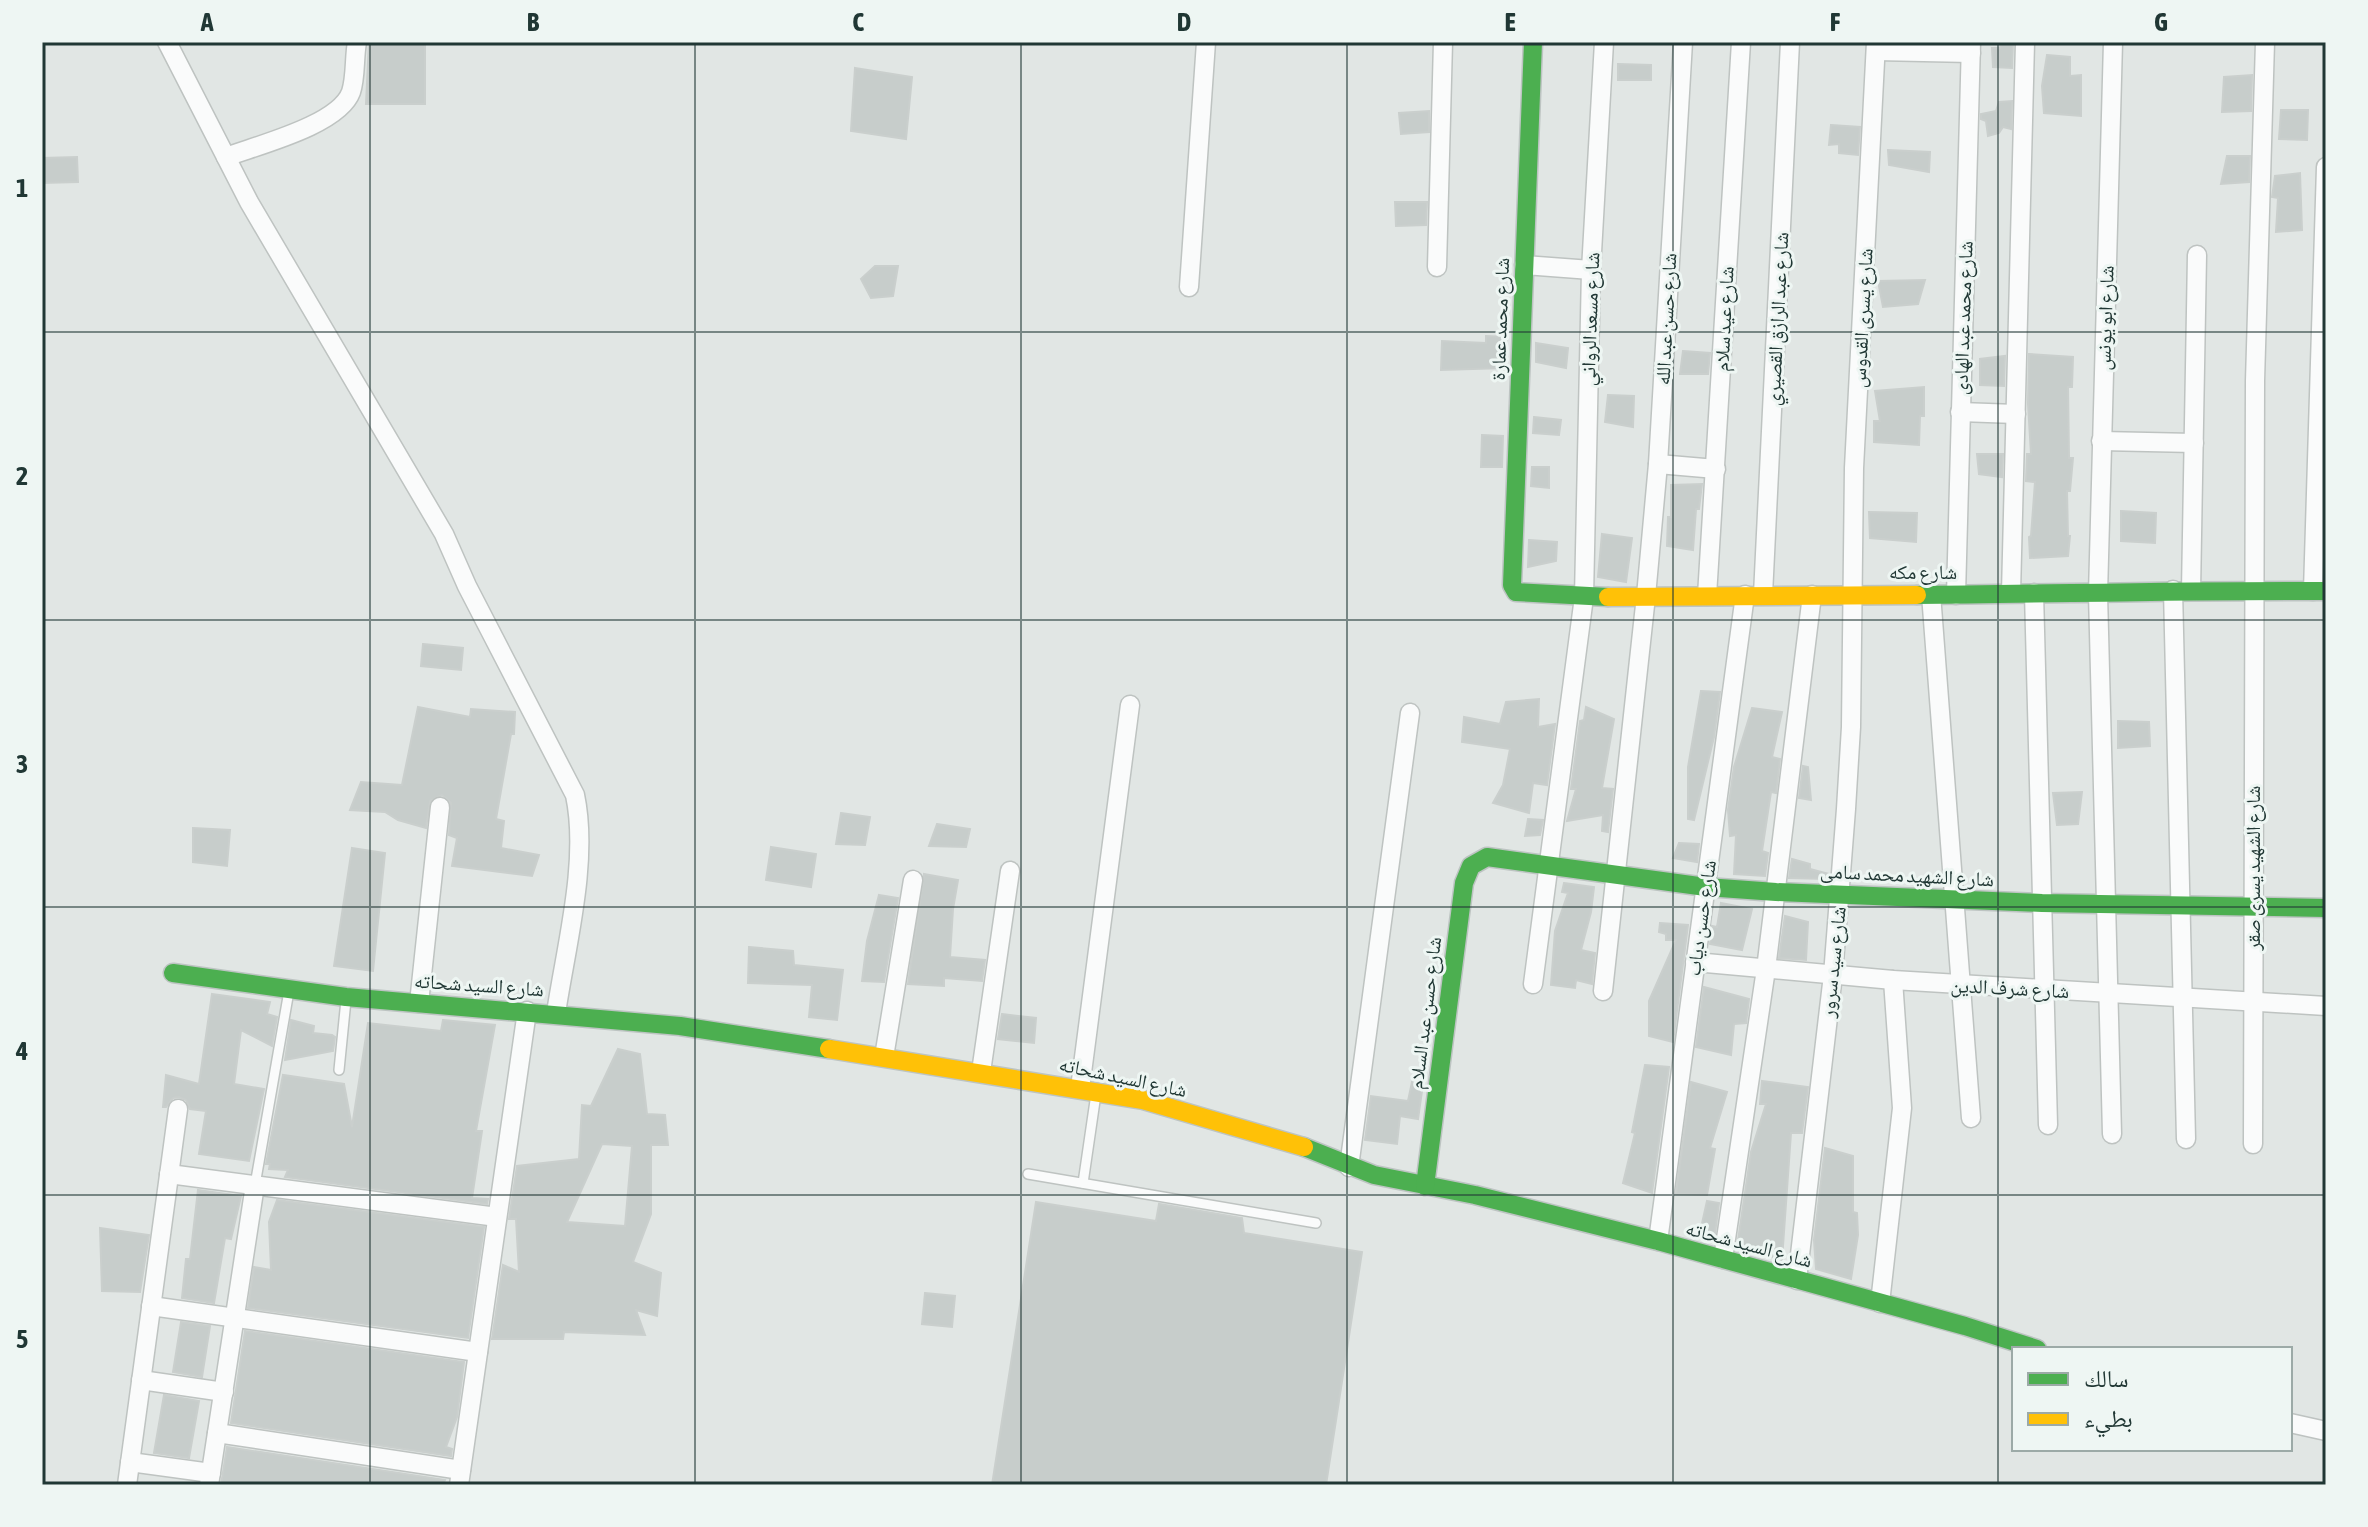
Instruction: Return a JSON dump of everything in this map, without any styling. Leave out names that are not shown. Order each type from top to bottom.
[{"type":"street","points":[[167,42],[249,202],[444,534],[467,586],[575,795],[580,820],[578,868],[556,1013]]},
{"type":"street","points":[[226,157],[328,119],[343,106],[351,91],[357,42]]},
{"type":"street","points":[[1189,287],[1206,42]]},
{"type":"street","points":[[1437,267],[1443,42]]},
{"type":"street","name":"شارع محمد عمارة","points":[[1520,593],[1512,585],[1533,42]]},
{"type":"street","name":"شارع مسعد الرواني","points":[[1533,984],[1584,597],[1591,270],[1604,42]]},
{"type":"street","name":"شارع حسن عبد الله","points":[[1603,991],[1658,464],[1683,42]]},
{"type":"street","name":"شارع عيد سلام","points":[[1707,596],[1741,42]]},
{"type":"street","name":"شارع عبد الرازق القصيري","points":[[1754,595],[1790,42]]},
{"type":"street","points":[[2011,593],[2025,42]]},
{"type":"street","name":"شارع ابو يونس","points":[[2112,1134],[2098,594],[2113,42]]},
{"type":"street","name":"شارع الشهيد يسرى صقر","points":[[2253,1144],[2255,381],[2265,42]]},
{"type":"street","points":[[1876,46],[1971,47]]},
{"type":"street","name":"شارع يسرى القدوس","points":[[1851,595],[1854,468],[1876,46]]},
{"type":"street","name":"شارع محمد عبد الهادى","points":[[1956,595],[1971,47]]},
{"type":"street","points":[[2320,591],[2326,167]]},
{"type":"street","points":[[2186,1139],[2181,906],[2182,590],[2194,443],[2197,255]]},
{"type":"street","points":[[1524,265],[1591,270]]},
{"type":"street","points":[[1960,412],[2016,414]]},
{"type":"street","points":[[2101,441],[2194,443]]},
{"type":"street","points":[[1658,464],[1716,469]]},
{"type":"street","name":"شارع مكه","points":[[1520,593],[1584,597],[2320,591]]},
{"type":"street","points":[[2034,593],[2048,1125]]},
{"type":"street","points":[[1931,594],[1971,1118]]},
{"type":"street","name":"شارع حسن دياب","points":[[1658,1241],[1706,887],[1754,595]]},
{"type":"street","points":[[1723,1259],[1766,969],[1812,595]]},
{"type":"street","name":"شارع سيد سرور","points":[[1797,1280],[1840,894],[1851,727],[1851,595]]},
{"type":"street","points":[[1089,1089],[1130,705]]},
{"type":"street","points":[[1349,1167],[1410,713]]},
{"type":"street","points":[[419,1003],[440,807]]},
{"type":"street","name":"شارع الشهيد محمد سامى","points":[[1487,857],[1706,887],[1776,892],[2106,905],[2326,908]]},
{"type":"street","name":"شارع حسن عبد السلام","points":[[1425,1186],[1464,883],[1467,871],[1475,861],[1487,857]]},
{"type":"street","points":[[981,1072],[1010,871]]},
{"type":"street","points":[[884,1057],[913,880]]},
{"type":"street","name":"شارع شرف الدين","points":[[1695,962],[1893,980],[2326,1006]]},
{"type":"street","name":"شارع السيد شحاته","points":[[173,973],[346,997],[680,1026],[1089,1089],[1143,1100],[1289,1143],[1349,1167],[1658,1241],[2030,1347]]},
{"type":"street","points":[[1880,1303],[1902,1108],[1893,980]]},
{"type":"street","points":[[217,1433],[460,1478],[527,1011]]},
{"type":"street","points":[[127,1485],[178,1109]]},
{"type":"street","points":[[169,1174],[497,1217]]},
{"type":"street","points":[[130,1462],[210,1479],[255,1185]]},
{"type":"street","points":[[151,1306],[478,1352]]},
{"type":"street","points":[[141,1380],[224,1392]]},
{"type":"street","points":[[2292,1423],[2326,1431]]},
{"type":"lane","points":[[255,1185],[289,987]]},
{"type":"lane","points":[[339,1070],[346,997]]},
{"type":"lane","points":[[1083,1183],[1089,1089]]},
{"type":"lane","points":[[1028,1174],[1316,1223]]},
{"type":"building","points":[[369,42],[425,42],[425,104],[366,104]]},
{"type":"building","points":[[2001,42],[2013,42],[2012,68],[1993,67],[1992,48],[2000,48]]},
{"type":"building","points":[[2047,55],[2070,57],[2070,76],[2081,75],[2081,116],[2044,113],[2042,86]]},
{"type":"building","points":[[1618,64],[1651,65],[1651,80],[1618,80]]},
{"type":"building","points":[[855,68],[912,77],[906,139],[851,131]]},
{"type":"building","points":[[2252,75],[2251,111],[2222,112],[2224,77]]},
{"type":"building","points":[[2012,101],[2011,129],[2003,127],[1999,133],[1988,136],[1986,121],[1981,119],[1981,114],[1996,111],[1999,102]]},
{"type":"building","points":[[2281,110],[2308,110],[2307,140],[2279,139]]},
{"type":"building","points":[[1429,111],[1429,132],[1401,134],[1399,113]]},
{"type":"building","points":[[1831,125],[1860,127],[1858,155],[1839,153],[1839,144],[1829,145]]},
{"type":"building","points":[[1888,150],[1930,152],[1929,172],[1889,165]]},
{"type":"building","points":[[2227,156],[2250,156],[2249,182],[2221,184]]},
{"type":"building","points":[[77,157],[78,182],[42,183],[42,158]]},
{"type":"building","points":[[2300,173],[2302,230],[2276,232],[2278,198],[2272,197],[2275,176]]},
{"type":"building","points":[[1395,202],[1427,202],[1426,225],[1396,226]]},
{"type":"building","points":[[875,266],[898,266],[893,296],[871,298],[861,279]]},
{"type":"building","points":[[1925,280],[1918,304],[1883,307],[1878,281]]},
{"type":"building","points":[[1486,336],[1507,337],[1505,368],[1441,370],[1442,341],[1486,343]]},
{"type":"building","points":[[1536,343],[1568,348],[1566,368],[1536,362]]},
{"type":"building","points":[[1683,351],[1710,353],[1708,374],[1680,374]]},
{"type":"building","points":[[2029,354],[2073,357],[2072,387],[2068,387],[2069,458],[2073,458],[2070,491],[2067,491],[2068,556],[2030,558],[2035,482],[2026,481],[2027,454],[2031,454]]},
{"type":"building","points":[[2005,356],[2004,386],[1980,385],[1980,359]]},
{"type":"building","points":[[1924,387],[1924,416],[1920,416],[1919,445],[1874,442],[1874,421],[1880,421],[1875,391]]},
{"type":"building","points":[[1608,395],[1634,396],[1633,427],[1605,422]]},
{"type":"building","points":[[1534,417],[1561,420],[1559,435],[1533,433]]},
{"type":"building","points":[[1482,435],[1503,436],[1502,467],[1481,467]]},
{"type":"building","points":[[1977,454],[2003,454],[2002,477],[1979,474]]},
{"type":"building","points":[[1532,467],[1549,467],[1549,488],[1531,486]]},
{"type":"building","points":[[1702,484],[1699,509],[1696,509],[1693,550],[1667,546],[1671,485]]},
{"type":"building","points":[[2121,511],[2156,513],[2155,543],[2121,541]]},
{"type":"building","points":[[1869,512],[1917,513],[1916,542],[1870,538]]},
{"type":"building","points":[[1602,534],[1632,538],[1626,582],[1598,577]]},
{"type":"building","points":[[1529,540],[1557,542],[1556,561],[1528,567]]},
{"type":"building","points":[[423,644],[463,648],[461,670],[421,666]]},
{"type":"building","points":[[1701,691],[1720,692],[1714,737],[1694,820],[1688,819],[1688,767]]},
{"type":"building","points":[[1539,699],[1538,727],[1555,724],[1547,785],[1533,783],[1529,813],[1493,803],[1503,785],[1510,749],[1462,742],[1464,717],[1500,724],[1506,702]]},
{"type":"building","points":[[418,707],[470,717],[471,709],[515,712],[514,734],[511,734],[496,819],[504,821],[501,848],[539,855],[532,876],[452,866],[457,838],[449,835],[451,803],[442,795],[430,801],[426,828],[398,820],[385,812],[350,810],[361,782],[402,785]]},
{"type":"building","points":[[1586,707],[1614,719],[1602,788],[1613,789],[1608,832],[1602,831],[1603,815],[1567,821],[1576,789],[1571,789],[1580,721],[1584,720]]},
{"type":"building","points":[[1752,708],[1782,712],[1772,757],[1780,759],[1776,793],[1771,792],[1762,851],[1768,853],[1765,876],[1734,874],[1736,835],[1730,836],[1728,810],[1734,767]]},
{"type":"building","points":[[2118,721],[2149,722],[2150,746],[2118,748]]},
{"type":"building","points":[[1803,766],[1808,767],[1811,800],[1799,798]]},
{"type":"building","points":[[2082,792],[2078,824],[2057,825],[2053,793]]},
{"type":"building","points":[[841,813],[870,817],[865,845],[836,844]]},
{"type":"building","points":[[1528,819],[1543,820],[1540,835],[1525,836]]},
{"type":"building","points":[[937,824],[970,829],[966,847],[929,846]]},
{"type":"building","points":[[193,828],[230,830],[227,866],[193,862]]},
{"type":"building","points":[[1679,843],[1699,844],[1697,862],[1673,858]]},
{"type":"building","points":[[771,847],[816,854],[811,887],[766,880]]},
{"type":"building","points":[[352,848],[385,853],[373,971],[334,966]]},
{"type":"building","points":[[1792,859],[1810,864],[1810,869],[1829,874],[1828,879],[1789,878]]},
{"type":"building","points":[[924,874],[958,880],[950,957],[985,960],[982,981],[944,978],[944,986],[908,984]]},
{"type":"building","points":[[1564,883],[1594,887],[1581,950],[1595,953],[1592,984],[1576,980],[1575,988],[1551,985],[1555,931],[1568,893],[1562,892]]},
{"type":"building","points":[[879,895],[898,898],[884,982],[862,981],[867,941]]},
{"type":"building","points":[[1721,903],[1752,909],[1742,950],[1710,944],[1712,926],[1717,927]]},
{"type":"building","points":[[1785,916],[1808,922],[1806,960],[1779,958]]},
{"type":"building","points":[[1660,923],[1688,925],[1673,1042],[1649,1036],[1649,1001],[1676,940],[1666,940],[1666,934],[1659,932]]},
{"type":"building","points":[[749,947],[793,951],[794,965],[843,970],[837,1020],[809,1017],[812,985],[748,983]]},
{"type":"building","points":[[1704,987],[1749,999],[1746,1023],[1734,1024],[1731,1055],[1696,1047]]},
{"type":"building","points":[[212,994],[270,1002],[267,1014],[277,1017],[272,1046],[241,1030],[234,1084],[264,1089],[249,1161],[199,1154],[206,1111],[190,1109],[186,1100],[179,1097],[163,1107],[166,1075],[199,1084]]},
{"type":"building","points":[[1002,1014],[1036,1018],[1034,1043],[998,1039]]},
{"type":"building","points":[[291,1020],[314,1026],[313,1033],[335,1037],[333,1051],[285,1060]]},
{"type":"building","points":[[443,1020],[495,1025],[476,1131],[482,1131],[472,1198],[488,1199],[487,1204],[285,1177],[288,1170],[269,1169],[270,1164],[266,1164],[283,1075],[344,1084],[352,1127],[368,1023],[441,1031]]},
{"type":"building","points":[[618,1049],[640,1054],[647,1114],[665,1115],[668,1145],[651,1145],[651,1214],[633,1262],[661,1273],[657,1316],[636,1310],[645,1335],[564,1332],[563,1339],[492,1339],[503,1265],[519,1272],[516,1219],[509,1219],[517,1166],[579,1159],[582,1105],[591,1106]],"holes":[[[602,1144],[632,1146],[625,1226],[567,1222]]]},
{"type":"building","points":[[1645,1065],[1669,1067],[1652,1193],[1623,1183],[1635,1133],[1632,1132]]},
{"type":"building","points":[[1762,1081],[1808,1087],[1802,1133],[1791,1133],[1782,1260],[1737,1247],[1751,1152],[1766,1104],[1760,1104]]},
{"type":"building","points":[[1412,1082],[1423,1084],[1418,1119],[1400,1116],[1397,1144],[1365,1140],[1371,1096],[1408,1101]]},
{"type":"building","points":[[1691,1082],[1727,1092],[1710,1148],[1715,1149],[1707,1195],[1676,1194]]},
{"type":"building","points":[[1825,1148],[1853,1156],[1853,1212],[1857,1213],[1858,1235],[1851,1279],[1816,1269],[1814,1240]]},
{"type":"building","points":[[198,1190],[241,1196],[231,1239],[225,1238],[214,1303],[182,1298]]},
{"type":"building","points":[[277,1200],[484,1227],[468,1338],[248,1308],[254,1267],[271,1270],[269,1222]]},
{"type":"building","points":[[1707,1201],[1719,1203],[1714,1241],[1699,1237]]},
{"type":"building","points":[[1036,1202],[1156,1221],[1159,1204],[1242,1218],[1244,1233],[1362,1252],[1326,1485],[992,1485]]},
{"type":"building","points":[[100,1228],[149,1235],[140,1292],[102,1291]]},
{"type":"building","points":[[925,1293],[955,1296],[952,1327],[922,1324]]},
{"type":"building","points":[[181,1322],[210,1326],[202,1377],[173,1372]]},
{"type":"building","points":[[245,1331],[464,1362],[457,1417],[446,1447],[452,1449],[451,1456],[231,1423]]},
{"type":"building","points":[[164,1395],[199,1401],[189,1458],[154,1453]]},
{"type":"building","points":[[227,1447],[445,1480],[443,1485],[221,1485]]},
{"type":"traffic: fast","points":[[1533,42],[1512,585],[1516,592],[1608,597]]},
{"type":"traffic: fast","points":[[1917,595],[2326,591]]},
{"type":"traffic: fast","points":[[1425,1186],[1464,883],[1471,866],[1487,857],[1706,887],[1776,892],[2042,903],[2326,908]]},
{"type":"traffic: fast","points":[[173,973],[346,997],[680,1026],[829,1049]]},
{"type":"traffic: fast","points":[[1304,1147],[1374,1175],[1475,1195],[1658,1241],[2031,1347]]},
{"type":"traffic: slow","points":[[1608,597],[1917,595]]},
{"type":"traffic: slow","points":[[829,1049],[1143,1100],[1304,1147]]}]
